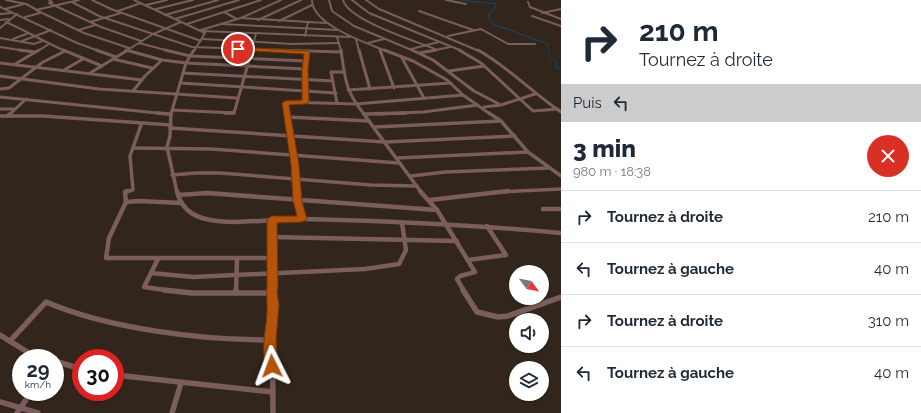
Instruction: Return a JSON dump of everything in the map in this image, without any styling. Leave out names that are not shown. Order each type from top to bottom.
[{"type":"street","points":[[6,0],[26,4],[40,13],[78,30],[162,60],[246,67],[305,69]]},
{"type":"street","points":[[49,0],[52,2],[49,3],[54,6],[96,25],[140,42],[188,56],[306,61]]},
{"type":"street","points":[[37,10],[79,0]]},
{"type":"street","points":[[92,0],[118,11],[202,40],[339,43]]},
{"type":"street","points":[[146,5],[167,0]]},
{"type":"street","points":[[156,9],[193,0]]},
{"type":"street","points":[[165,15],[218,0]]},
{"type":"street","points":[[175,19],[239,0]]},
{"type":"street","points":[[186,24],[261,0]]},
{"type":"street","points":[[202,31],[241,18],[282,0]]},
{"type":"street","points":[[258,20],[301,0]]},
{"type":"street","points":[[312,0],[312,5],[318,16],[351,37],[428,68],[451,83],[463,95],[501,121],[528,152],[561,176]]},
{"type":"street","points":[[329,0],[329,6],[335,14],[356,27],[429,57],[449,71],[466,86],[499,104]]},
{"type":"street","points":[[343,0],[344,4],[357,16],[435,49]]},
{"type":"street","points":[[352,0],[369,13],[465,52],[484,66],[534,111],[560,111]]},
{"type":"street","points":[[366,0],[379,9],[473,47],[499,62],[535,94],[560,111]]},
{"type":"street","points":[[446,0],[466,4]]},
{"type":"street","points":[[118,11],[138,1],[165,15],[202,31],[337,38],[351,37]]},
{"type":"street","points":[[72,2],[105,18],[181,44],[198,47],[341,52]]},
{"type":"street","points":[[528,2],[530,7],[541,13],[561,19]]},
{"type":"street","points":[[253,3],[264,7]]},
{"type":"street","points":[[5,9],[26,4]]},
{"type":"street","points":[[205,4],[225,12],[237,19]]},
{"type":"street","points":[[278,21],[312,5]]},
{"type":"street","points":[[0,7],[78,43],[116,57]]},
{"type":"street","points":[[561,9],[532,16],[561,26]]},
{"type":"street","points":[[419,11],[440,17],[473,30]]},
{"type":"street","points":[[90,22],[121,12]]},
{"type":"street","points":[[24,17],[40,13]]},
{"type":"street","points":[[0,14],[15,14]]},
{"type":"street","points":[[0,28],[15,14]]},
{"type":"street","points":[[241,18],[328,23]]},
{"type":"street","points":[[0,20],[9,19]]},
{"type":"street","points":[[261,34],[266,20]]},
{"type":"street","points":[[6,22],[34,35],[42,41],[102,66]]},
{"type":"street","points":[[90,73],[113,60],[152,34],[181,22]]},
{"type":"street","points":[[305,36],[308,22]]},
{"type":"street","points":[[221,24],[340,30]]},
{"type":"street","points":[[78,30],[96,25]]},
{"type":"street","points":[[447,36],[481,29],[508,44],[535,44]]},
{"type":"street","points":[[20,41],[51,30]]},
{"type":"street","points":[[202,31],[205,33],[198,47],[186,63],[176,94],[176,102],[172,112],[167,147],[171,158],[172,175],[178,195],[184,208],[194,215],[205,219],[302,219],[409,222],[487,226],[561,233]]},
{"type":"street","points":[[11,40],[29,33]]},
{"type":"street","points":[[0,97],[172,112],[234,112],[256,34]]},
{"type":"street","points":[[0,38],[35,44],[42,41]]},
{"type":"street","points":[[337,38],[348,90],[356,104],[375,127],[399,163],[411,176],[411,180],[430,200],[447,224],[475,272],[460,276],[457,279],[457,282],[475,306],[477,312],[483,312],[500,317],[561,297]]},
{"type":"street","points":[[356,39],[370,89]]},
{"type":"street","points":[[367,43],[386,39]]},
{"type":"street","points":[[410,49],[440,42]]},
{"type":"street","points":[[330,43],[332,52]]},
{"type":"street","points":[[14,64],[49,44]]},
{"type":"street","points":[[419,53],[450,46]]},
{"type":"street","points":[[0,47],[35,52]]},
{"type":"street","points":[[380,48],[394,88]]},
{"type":"street","points":[[0,89],[9,88],[36,67],[65,51]]},
{"type":"street","points":[[306,102],[305,69],[308,52]]},
{"type":"street","points":[[402,58],[416,86],[424,98]]},
{"type":"street","points":[[63,70],[83,59]]},
{"type":"street","points":[[113,60],[152,68]]},
{"type":"street","points":[[134,91],[152,68],[162,60]]},
{"type":"street","points":[[0,63],[142,80]]},
{"type":"street","points":[[449,71],[484,66]]},
{"type":"street","points":[[337,103],[332,72],[345,72]]},
{"type":"street","points":[[183,73],[333,81]]},
{"type":"street","points":[[0,76],[87,88],[237,98]]},
{"type":"street","points":[[180,83],[336,93]]},
{"type":"street","points":[[348,90],[451,83]]},
{"type":"street","points":[[484,108],[492,108],[499,104],[535,94]]},
{"type":"street","points":[[302,219],[297,201],[294,156],[287,117],[286,102],[356,104],[463,95]]},
{"type":"street","points":[[7,116],[26,99]]},
{"type":"street","points":[[365,114],[423,112],[478,105]]},
{"type":"street","points":[[0,109],[14,109]]},
{"type":"street","points":[[0,116],[82,118],[141,125],[385,142],[515,136]]},
{"type":"street","points":[[287,117],[369,121]]},
{"type":"street","points":[[375,127],[501,121]]},
{"type":"street","points":[[141,125],[130,156],[133,190],[125,192],[126,202],[116,220],[109,238],[106,258],[272,258]]},
{"type":"street","points":[[133,148],[211,148],[294,156],[399,163]]},
{"type":"street","points":[[396,158],[528,152]]},
{"type":"street","points":[[411,176],[445,172],[549,168]]},
{"type":"street","points":[[172,175],[200,172],[296,178],[367,185],[417,186]]},
{"type":"street","points":[[430,200],[510,191],[561,189]]},
{"type":"street","points":[[178,195],[206,193],[297,201],[437,210]]},
{"type":"street","points":[[126,202],[135,200],[164,204],[182,203]]},
{"type":"street","points":[[543,209],[561,210]]},
{"type":"street","points":[[272,219],[273,237],[271,293],[273,304],[270,340],[273,413]]},
{"type":"street","points":[[151,273],[193,276],[382,268],[400,264],[407,255],[406,239],[402,223]]},
{"type":"street","points":[[468,260],[506,255],[487,226]]},
{"type":"street","points":[[273,237],[457,241]]},
{"type":"street","points":[[158,259],[144,287],[192,293],[271,293]]},
{"type":"street","points":[[236,293],[237,259]]},
{"type":"street","points":[[10,341],[28,324],[46,302],[71,313],[92,319],[170,332],[225,338],[270,340]]},
{"type":"street","points":[[0,335],[23,349]]},
{"type":"street","points":[[124,376],[273,392]]},
{"type":"street","points":[[172,413],[181,383]]},
{"type":"street","points":[[19,410],[25,401]]},
{"type":"street","points":[[0,402],[19,410],[38,413]]},
{"type":"waterway","points":[[461,0],[496,4],[494,10],[489,13],[489,19],[493,24],[548,44],[550,55],[552,59],[557,62],[556,68],[561,68]]},
{"type":"route","points":[[238,49],[308,52],[305,69],[306,102],[285,103],[294,156],[297,201],[302,219],[272,219],[273,286],[271,293],[273,304],[270,340],[272,366]]}]
